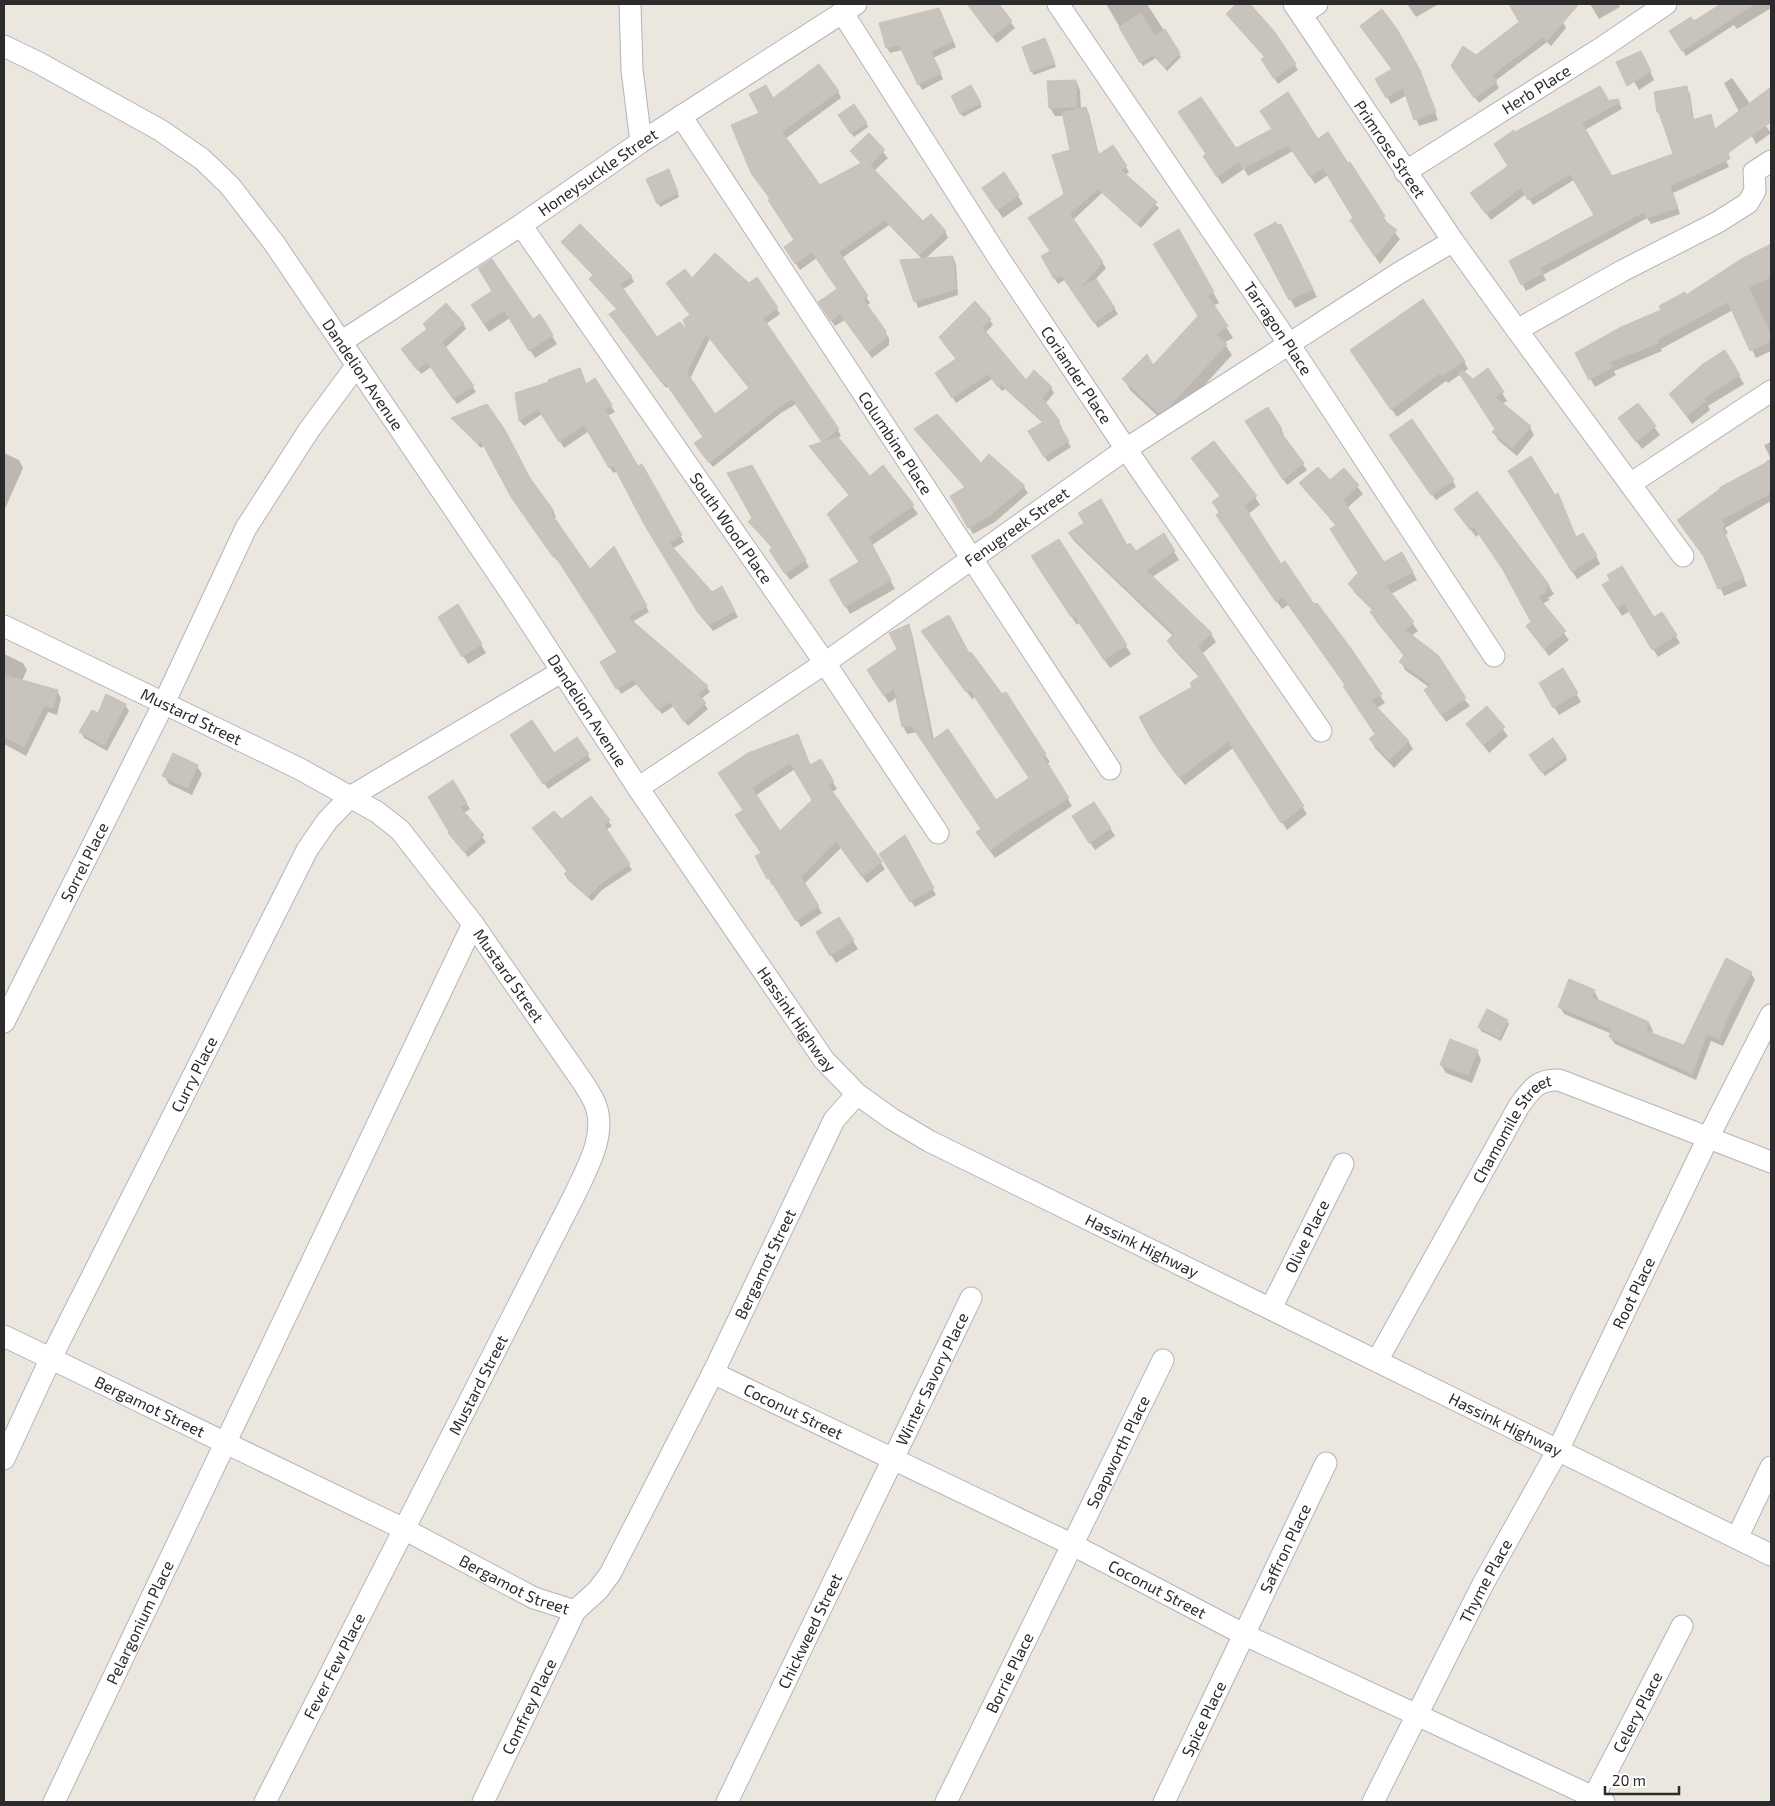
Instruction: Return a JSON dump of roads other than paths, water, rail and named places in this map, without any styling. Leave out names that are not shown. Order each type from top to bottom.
[{"type":"street","points":[[630,4],[632,70],[641,142]]},
{"type":"street","name":"Tarragon Place","points":[[1058,4],[1289,344],[1494,656]]},
{"type":"street","name":"Herb Place","points":[[1405,172],[1603,48],[1666,4]]},
{"type":"street","name":"Primrose Street","points":[[1304,7],[1405,172],[1452,241],[1683,556]]},
{"type":"street","name":"Honeysuckle Street","points":[[341,342],[521,225],[641,142],[849,8]]},
{"type":"street","name":"Coriander Place","points":[[849,8],[998,257],[1126,449],[1321,731]]},
{"type":"street","name":"Dandelion Avenue","points":[[4,46],[40,63],[160,130],[202,158],[230,186],[274,243],[357,365],[638,788]]},
{"type":"street","name":"Columbine Place","points":[[681,116],[850,378],[973,558],[1110,769]]},
{"type":"street","points":[[1516,330],[1622,271],[1718,222],[1748,203],[1755,191],[1754,172],[1771,161]]},
{"type":"street","name":"South Wood Place","points":[[521,225],[825,663],[938,833]]},
{"type":"street","name":"Fenugreek Street","points":[[638,788],[825,663],[1126,449],[1399,272],[1452,241]]},
{"type":"street","name":"Sorrel Place","points":[[4,1022],[164,703],[246,528],[309,430],[357,365]]},
{"type":"street","points":[[1630,484],[1771,391]]},
{"type":"street","name":"Mustard Street","points":[[4,626],[300,768],[377,812],[400,830],[473,924],[596,1105],[599,1123],[598,1139],[576,1192],[404,1529]]},
{"type":"street","name":"Curry Place","points":[[4,1459],[50,1360],[290,878],[306,850],[327,821],[350,797],[561,672]]},
{"type":"street","name":"Hassink Highway","points":[[638,788],[824,1060],[857,1094],[892,1119],[929,1141],[1771,1555]]},
{"type":"street","name":"Pelargonium Place","points":[[54,1802],[473,924]]},
{"type":"street","name":"Root Place","points":[[1558,1450],[1709,1136],[1771,1015]]},
{"type":"street","name":"Chamomile Street","points":[[1377,1361],[1519,1106],[1538,1084],[1547,1079],[1559,1080],[1709,1136],[1771,1162]]},
{"type":"street","name":"Bergamot Street","points":[[4,1336],[50,1360],[404,1529],[534,1598],[575,1611],[598,1590],[610,1574],[712,1373],[834,1120],[857,1094]]},
{"type":"street","name":"Olive Place","points":[[1271,1308],[1343,1164]]},
{"type":"street","name":"Winter Savory Place","points":[[893,1460],[971,1298]]},
{"type":"street","name":"Soapworth Place","points":[[1073,1545],[1163,1360]]},
{"type":"street","name":"Coconut Street","points":[[712,1373],[1073,1545],[1245,1635],[1596,1801]]},
{"type":"street","name":"Thyme Place","points":[[1373,1802],[1483,1584],[1558,1450]]},
{"type":"street","name":"Chickweed Street","points":[[727,1802],[893,1460]]},
{"type":"street","name":"Saffron Place","points":[[1245,1635],[1326,1463]]},
{"type":"street","points":[[1737,1538],[1771,1467]]},
{"type":"street","name":"Fever Few Place","points":[[265,1802],[404,1529]]},
{"type":"street","name":"Borrie Place","points":[[946,1802],[1073,1545]]},
{"type":"street","name":"Comfrey Place","points":[[483,1802],[575,1611]]},
{"type":"street","name":"Celery Place","points":[[1596,1801],[1682,1626]]},
{"type":"street","name":"Spice Place","points":[[1164,1802],[1245,1635]]}]
